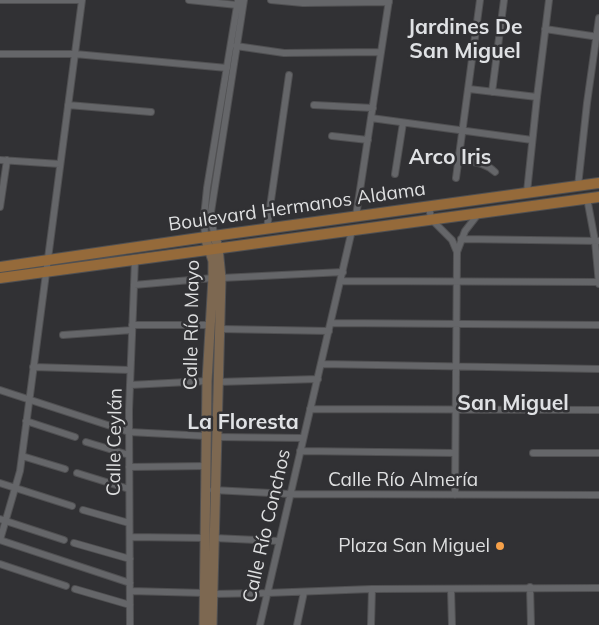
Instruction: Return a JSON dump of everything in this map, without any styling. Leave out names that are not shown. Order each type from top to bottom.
[{"type":"main road","name":"Boulevard Hermanos Aldama","points":[[0,267],[267,228],[599,183]]},
{"type":"main road","name":"Boulevard Hermanos Aldama","points":[[0,278],[599,197]]},
{"type":"street","points":[[0,0],[82,0],[22,456],[16,488],[3,520],[0,540],[130,583]]},
{"type":"street","points":[[189,0],[238,3]]},
{"type":"street","name":"Calle Río Mayo","points":[[210,237],[214,190],[244,0]]},
{"type":"street","points":[[271,0],[303,3],[389,1],[356,216]]},
{"type":"street","points":[[456,178],[480,0]]},
{"type":"street","points":[[492,92],[504,0]]},
{"type":"street","points":[[527,192],[549,0],[545,0]]},
{"type":"street","name":"Calle Río Mayo","points":[[212,382],[220,329],[214,248],[204,217],[207,188],[238,3]]},
{"type":"street","points":[[578,186],[599,18]]},
{"type":"street","points":[[545,29],[598,37]]},
{"type":"street","points":[[236,46],[284,53],[381,52]]},
{"type":"street","points":[[0,54],[75,54],[227,68]]},
{"type":"street","points":[[267,228],[288,75]]},
{"type":"street","points":[[469,88],[537,97]]},
{"type":"street","points":[[68,105],[151,112]]},
{"type":"street","points":[[314,105],[373,108]]},
{"type":"street","points":[[371,118],[532,140]]},
{"type":"street","points":[[395,174],[403,122]]},
{"type":"street","points":[[332,136],[368,140]]},
{"type":"street","points":[[458,159],[490,166],[495,172]]},
{"type":"street","points":[[0,207],[4,160],[60,164]]},
{"type":"street","points":[[207,188],[214,190]]},
{"type":"street","points":[[341,281],[599,283],[597,241],[587,198]]},
{"type":"street","points":[[429,206],[431,220],[452,240],[457,252]]},
{"type":"street","points":[[455,495],[457,252],[461,239],[479,213]]},
{"type":"street","name":"Calle Río Conchos","points":[[260,625],[278,541],[352,230]]},
{"type":"street","points":[[461,239],[597,241]]},
{"type":"street","name":"Calle Ceylán","points":[[130,625],[129,432],[135,260]]},
{"type":"street","points":[[134,285],[217,278],[343,272]]},
{"type":"street","name":"Calle Río Mayo","points":[[204,625],[208,594],[211,490],[212,382],[210,325],[217,278]]},
{"type":"street","points":[[331,323],[599,326]]},
{"type":"street","points":[[63,335],[132,328],[210,325]]},
{"type":"street","points":[[220,329],[329,331]]},
{"type":"street","points":[[321,364],[455,368],[599,368]]},
{"type":"street","points":[[33,367],[130,370]]},
{"type":"street","points":[[130,385],[318,379]]},
{"type":"street","points":[[0,390],[129,432],[211,437],[303,438]]},
{"type":"street","points":[[310,409],[599,410]]},
{"type":"street","points":[[26,421],[75,437]]},
{"type":"street","name":"Calle Río Mayo","points":[[211,437],[206,466],[211,490]]},
{"type":"street","points":[[86,442],[129,455]]},
{"type":"street","points":[[300,452],[455,452]]},
{"type":"street","points":[[533,453],[599,453]]},
{"type":"street","points":[[22,456],[65,469]]},
{"type":"street","points":[[130,468],[206,466]]},
{"type":"street","points":[[77,473],[129,489]]},
{"type":"street","points":[[0,483],[72,506]]},
{"type":"street","name":"Calle Río Almería","points":[[211,490],[290,494],[599,495]]},
{"type":"street","points":[[83,510],[129,523]]},
{"type":"street","points":[[3,520],[64,540]]},
{"type":"street","points":[[130,537],[278,541]]},
{"type":"street","points":[[74,543],[130,559]]},
{"type":"street","points":[[0,564],[66,586]]},
{"type":"street","points":[[530,587],[531,625]]},
{"type":"street","points":[[130,591],[266,594],[372,588],[599,588]]},
{"type":"street","points":[[371,625],[372,588]]},
{"type":"street","points":[[75,589],[130,604]]},
{"type":"street","points":[[451,589],[452,625]]},
{"type":"street","points":[[297,625],[304,592]]},
{"type":"street","name":"Calle Río Mayo","points":[[208,594],[212,625]]},
{"type":"place","name":"Plaza San Miguel","points":[[500,546]]},
{"type":"district","name":"Jardines De San Miguel","points":[[465,40]]},
{"type":"district","name":"Arco Iris","points":[[450,158]]},
{"type":"district","name":"San Miguel","points":[[513,404]]},
{"type":"district","name":"La Floresta","points":[[243,423]]}]
